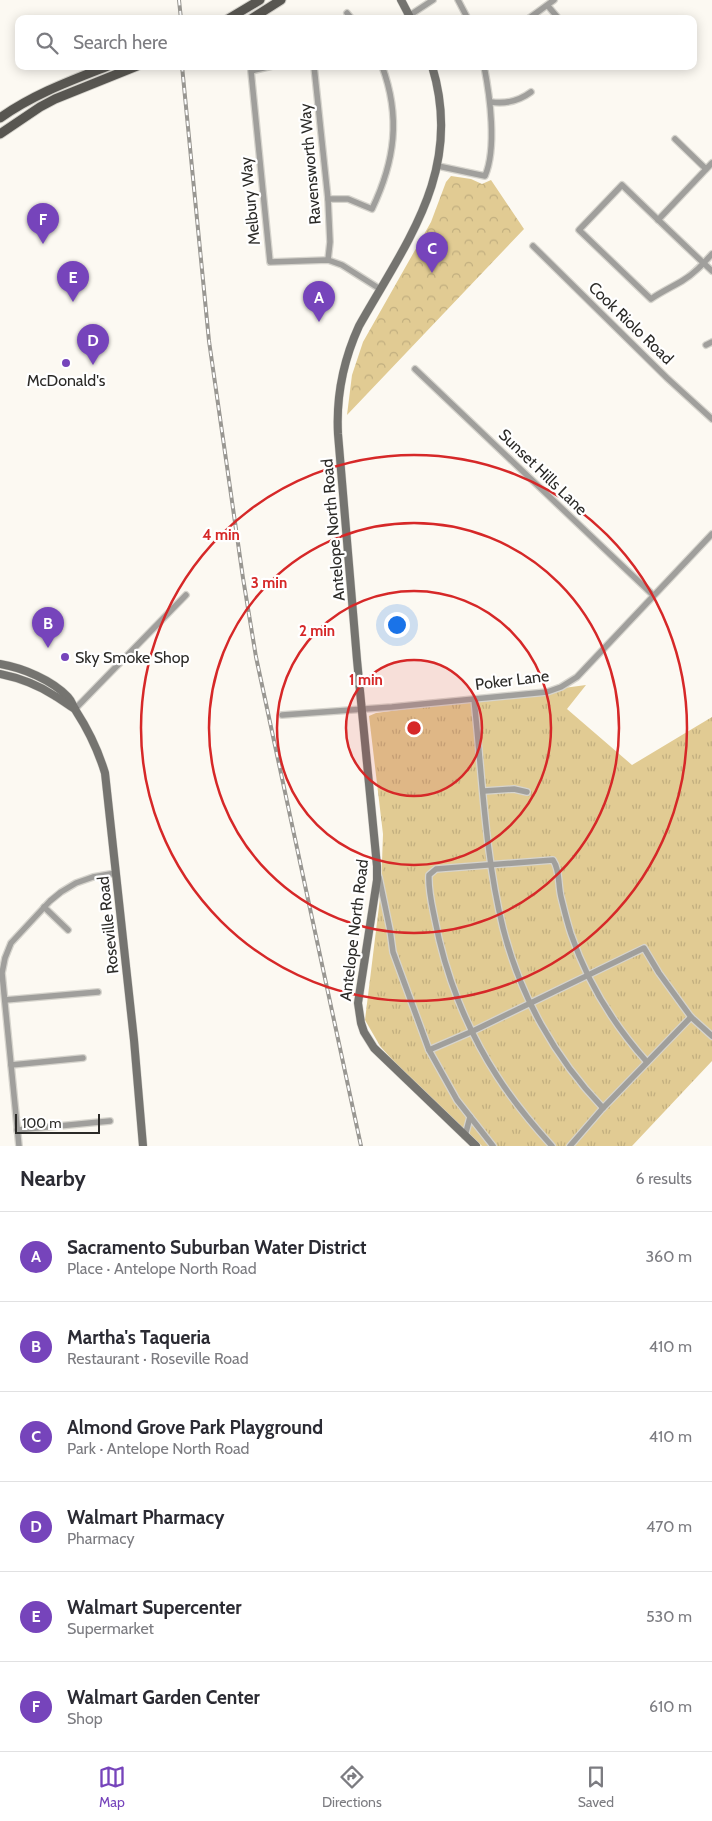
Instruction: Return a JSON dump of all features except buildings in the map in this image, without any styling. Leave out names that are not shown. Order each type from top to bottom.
[{"type":"main road","points":[[235,15],[260,0]]},
{"type":"main road","points":[[257,15],[281,0]]},
{"type":"main road","points":[[401,0],[407,15]]},
{"type":"main road","points":[[0,118],[34,97],[100,70]]},
{"type":"main road","points":[[0,134],[55,99],[127,70]]},
{"type":"main road","name":"Antelope North Road","points":[[433,70],[440,101],[441,119],[438,166],[428,201],[420,218],[352,342],[342,375],[338,406],[338,434],[377,870],[359,991],[358,1014],[364,1032],[374,1048],[476,1146]]},
{"type":"main road","name":"Roseville Road","points":[[0,664],[24,671],[51,684],[70,699],[74,709],[93,739],[105,773],[143,1146]]},
{"type":"main road","name":"Roseville Road","points":[[0,674],[20,679],[38,687],[56,696],[74,709]]},
{"type":"street","points":[[412,15],[433,0]]},
{"type":"street","points":[[458,0],[466,15]]},
{"type":"street","points":[[534,15],[554,0]]},
{"type":"street","points":[[548,6],[556,15]]},
{"type":"street","name":"Melbury Way","points":[[255,70],[251,71],[270,262],[328,260],[342,265],[380,290]]},
{"type":"street","name":"Ravensworth Way","points":[[314,70],[328,199],[330,242],[328,260]]},
{"type":"street","points":[[328,199],[348,199],[372,209],[380,192],[390,163],[394,133],[391,98],[383,70]]},
{"type":"street","points":[[438,166],[485,176],[490,153],[491,102],[485,70]]},
{"type":"street","points":[[491,102],[511,102],[531,92]]},
{"type":"street","points":[[675,139],[706,169]]},
{"type":"street","points":[[658,220],[712,163]]},
{"type":"street","points":[[712,254],[704,263],[691,275],[651,299],[579,230],[622,185],[658,220],[704,263],[712,271]]},
{"type":"street","name":"Cook Riolo Road","points":[[533,246],[661,372],[712,419]]},
{"type":"street","name":"Sunset Hills Lane","points":[[415,368],[653,595]]},
{"type":"street","name":"Poker Lane","points":[[282,715],[547,692],[569,683],[712,534]]},
{"type":"street","points":[[74,709],[186,594]]},
{"type":"street","points":[[474,699],[491,865],[503,928],[511,956],[530,1003],[563,1060],[603,1108]]},
{"type":"street","points":[[484,791],[514,789],[527,792]]},
{"type":"street","points":[[552,1146],[497,1077],[473,1031],[452,982],[443,954],[428,885],[429,874],[436,869],[553,860],[557,866],[561,896],[571,934],[587,975],[608,1012],[630,1043],[647,1062]]},
{"type":"street","points":[[377,870],[393,952],[429,1050],[453,1094],[494,1146]]},
{"type":"street","points":[[19,1146],[2,973],[8,950],[16,936],[61,892],[76,883],[93,877],[116,873]]},
{"type":"street","points":[[44,907],[68,930]]},
{"type":"street","points":[[429,1050],[473,1031],[644,948],[659,973],[691,1017],[712,1036]]},
{"type":"street","points":[[5,1000],[98,992]]},
{"type":"street","points":[[570,1146],[603,1108],[691,1017]]},
{"type":"street","points":[[11,1065],[83,1058]]},
{"type":"street","points":[[465,1136],[470,1117]]},
{"type":"street","points":[[17,1130],[110,1121]]},
{"type":"green space","points":[[451,176],[471,179],[482,184],[491,180],[524,229],[347,415],[352,375],[363,342],[431,222],[446,182]]},
{"type":"green space","points":[[586,685],[567,709],[632,765],[712,717],[712,1061],[632,1146],[482,1146],[407,1076],[380,1046],[365,1020],[381,890],[383,834],[369,716],[376,713]]},
{"type":"railway","points":[[179,0],[181,15]]},
{"type":"railway","points":[[182,70],[209,341],[256,657],[361,1146]]},
{"type":"place","name":"Walmart Garden Center","points":[[43,244]]},
{"type":"place","name":"Almond Grove Park Playground","points":[[432,273]]},
{"type":"place","name":"Walmart Supercenter","points":[[73,302]]},
{"type":"place","name":"Sacramento Suburban Water District","points":[[319,322]]},
{"type":"place","name":"McDonald's","points":[[66,363]]},
{"type":"place","name":"Walmart Pharmacy","points":[[93,365]]},
{"type":"place","name":"Martha's Taqueria","points":[[48,648]]},
{"type":"place","name":"Sky Smoke Shop","points":[[65,657]]}]
